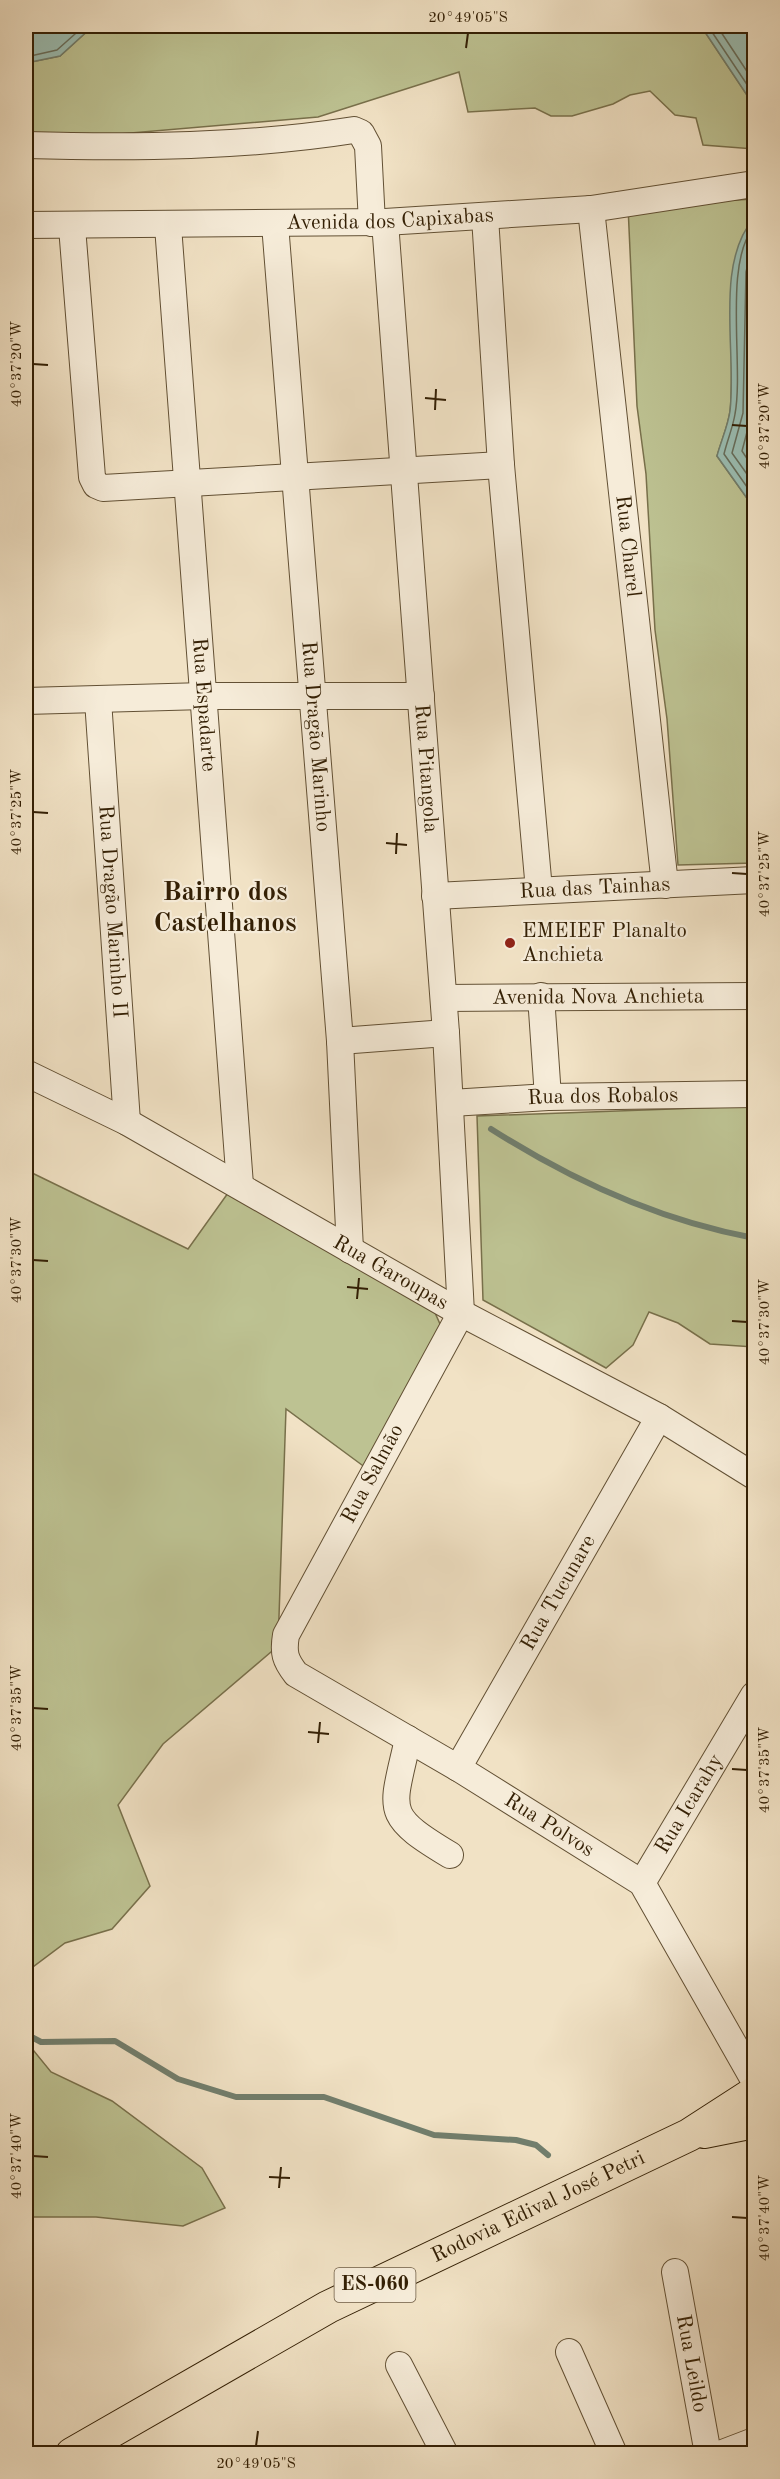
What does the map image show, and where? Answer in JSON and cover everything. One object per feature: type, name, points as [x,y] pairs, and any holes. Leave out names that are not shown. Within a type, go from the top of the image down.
[{"type":"main road","name":"ES-060","points":[[689,2135],[754,2093]]},
{"type":"main road","name":"ES-060","points":[[689,2135],[754,2122]]},
{"type":"main road","name":"Rodovia Edival José Petri","points":[[72,2454],[328,2307],[689,2135]]},
{"type":"street","name":"Rua Pitangola","points":[[26,145],[230,144],[297,139],[354,130],[361,133],[368,146],[379,223],[404,472],[444,998],[461,1312]]},
{"type":"street","name":"Avenida dos Capixabas","points":[[26,225],[72,227],[379,223],[591,209],[754,184]]},
{"type":"street","name":"Rua Charel","points":[[591,209],[664,885]]},
{"type":"street","points":[[485,217],[501,465],[539,890]]},
{"type":"street","name":"Rua Dragão Marinho","points":[[275,224],[340,1041],[350,1250]]},
{"type":"street","name":"Rua Espadarte","points":[[168,226],[240,1185]]},
{"type":"street","points":[[72,227],[92,477],[96,485],[103,488],[187,484],[501,465]]},
{"type":"street","points":[[26,701],[204,696],[421,696]]},
{"type":"street","name":"Rua Dragão Marinho II","points":[[98,700],[127,1122]]},
{"type":"street","name":"Rua das Tainhas","points":[[435,896],[754,880]]},
{"type":"street","points":[[541,996],[548,1097]]},
{"type":"street","name":"Avenida Nova Anchieta","points":[[444,998],[754,996]]},
{"type":"street","points":[[340,1041],[446,1033]]},
{"type":"street","name":"Rua Garoupas","points":[[26,1066],[461,1312],[659,1417],[754,1476]]},
{"type":"street","name":"Rua dos Robalos","points":[[451,1103],[548,1097],[754,1094]]},
{"type":"street","name":"Rua Salmão","points":[[286,1635],[461,1312]]},
{"type":"street","name":"Rua Tucunare","points":[[458,1768],[659,1417]]},
{"type":"street","name":"Rua Polvos","points":[[286,1635],[284,1652],[287,1662],[296,1674],[458,1768],[642,1883],[754,2080]]},
{"type":"street","name":"Rua Icarahy","points":[[642,1883],[745,1733],[754,1695]]},
{"type":"street","points":[[408,1739],[395,1800],[399,1817],[424,1839],[450,1855]]},
{"type":"street","name":"Rua Leildo","points":[[675,2272],[708,2454]]},
{"type":"street","points":[[569,2352],[614,2454]]},
{"type":"street","points":[[399,2365],[445,2454]]},
{"type":"street","points":[[720,2454],[754,2441]]},
{"type":"green space","points":[[93,26],[701,26],[749,98],[754,149],[703,145],[696,118],[675,115],[650,91],[630,95],[613,104],[572,116],[551,116],[535,108],[468,112],[459,72],[318,117],[26,142],[26,63],[60,56]]},
{"type":"green space","points":[[754,199],[754,218],[743,235],[733,283],[730,411],[717,456],[754,508],[754,863],[678,865],[667,719],[655,630],[646,474],[637,406],[628,206]]},
{"type":"green space","points":[[754,1106],[754,1347],[710,1344],[678,1323],[649,1312],[633,1345],[606,1368],[483,1300],[477,1116]]},
{"type":"green space","points":[[26,1170],[188,1249],[233,1186],[431,1304],[440,1324],[439,1342],[366,1468],[286,1409],[278,1646],[163,1744],[118,1805],[150,1886],[112,1929],[65,1943],[33,1967],[26,1995]]},
{"type":"green space","points":[[26,2036],[29,2045],[51,2072],[112,2101],[202,2168],[225,2208],[183,2226],[96,2217],[26,2217]]},
{"type":"water","points":[[26,26],[93,26],[60,56],[26,63]]},
{"type":"water","points":[[701,26],[754,26],[754,141],[749,98]]},
{"type":"water","points":[[754,218],[754,508],[717,456],[730,411],[730,310],[734,259],[742,237]]},
{"type":"waterway","points":[[491,1129],[553,1165],[618,1196],[685,1221],[754,1238]]},
{"type":"waterway","points":[[26,2034],[41,2042],[115,2041],[178,2079],[236,2097],[324,2097],[434,2135],[516,2140],[536,2145],[548,2155]]},
{"type":"place","name":"EMEIEF Planalto Anchieta","points":[[510,943]]},
{"type":"district","name":"Bairro dos Castelhanos","points":[[225,908]]}]
